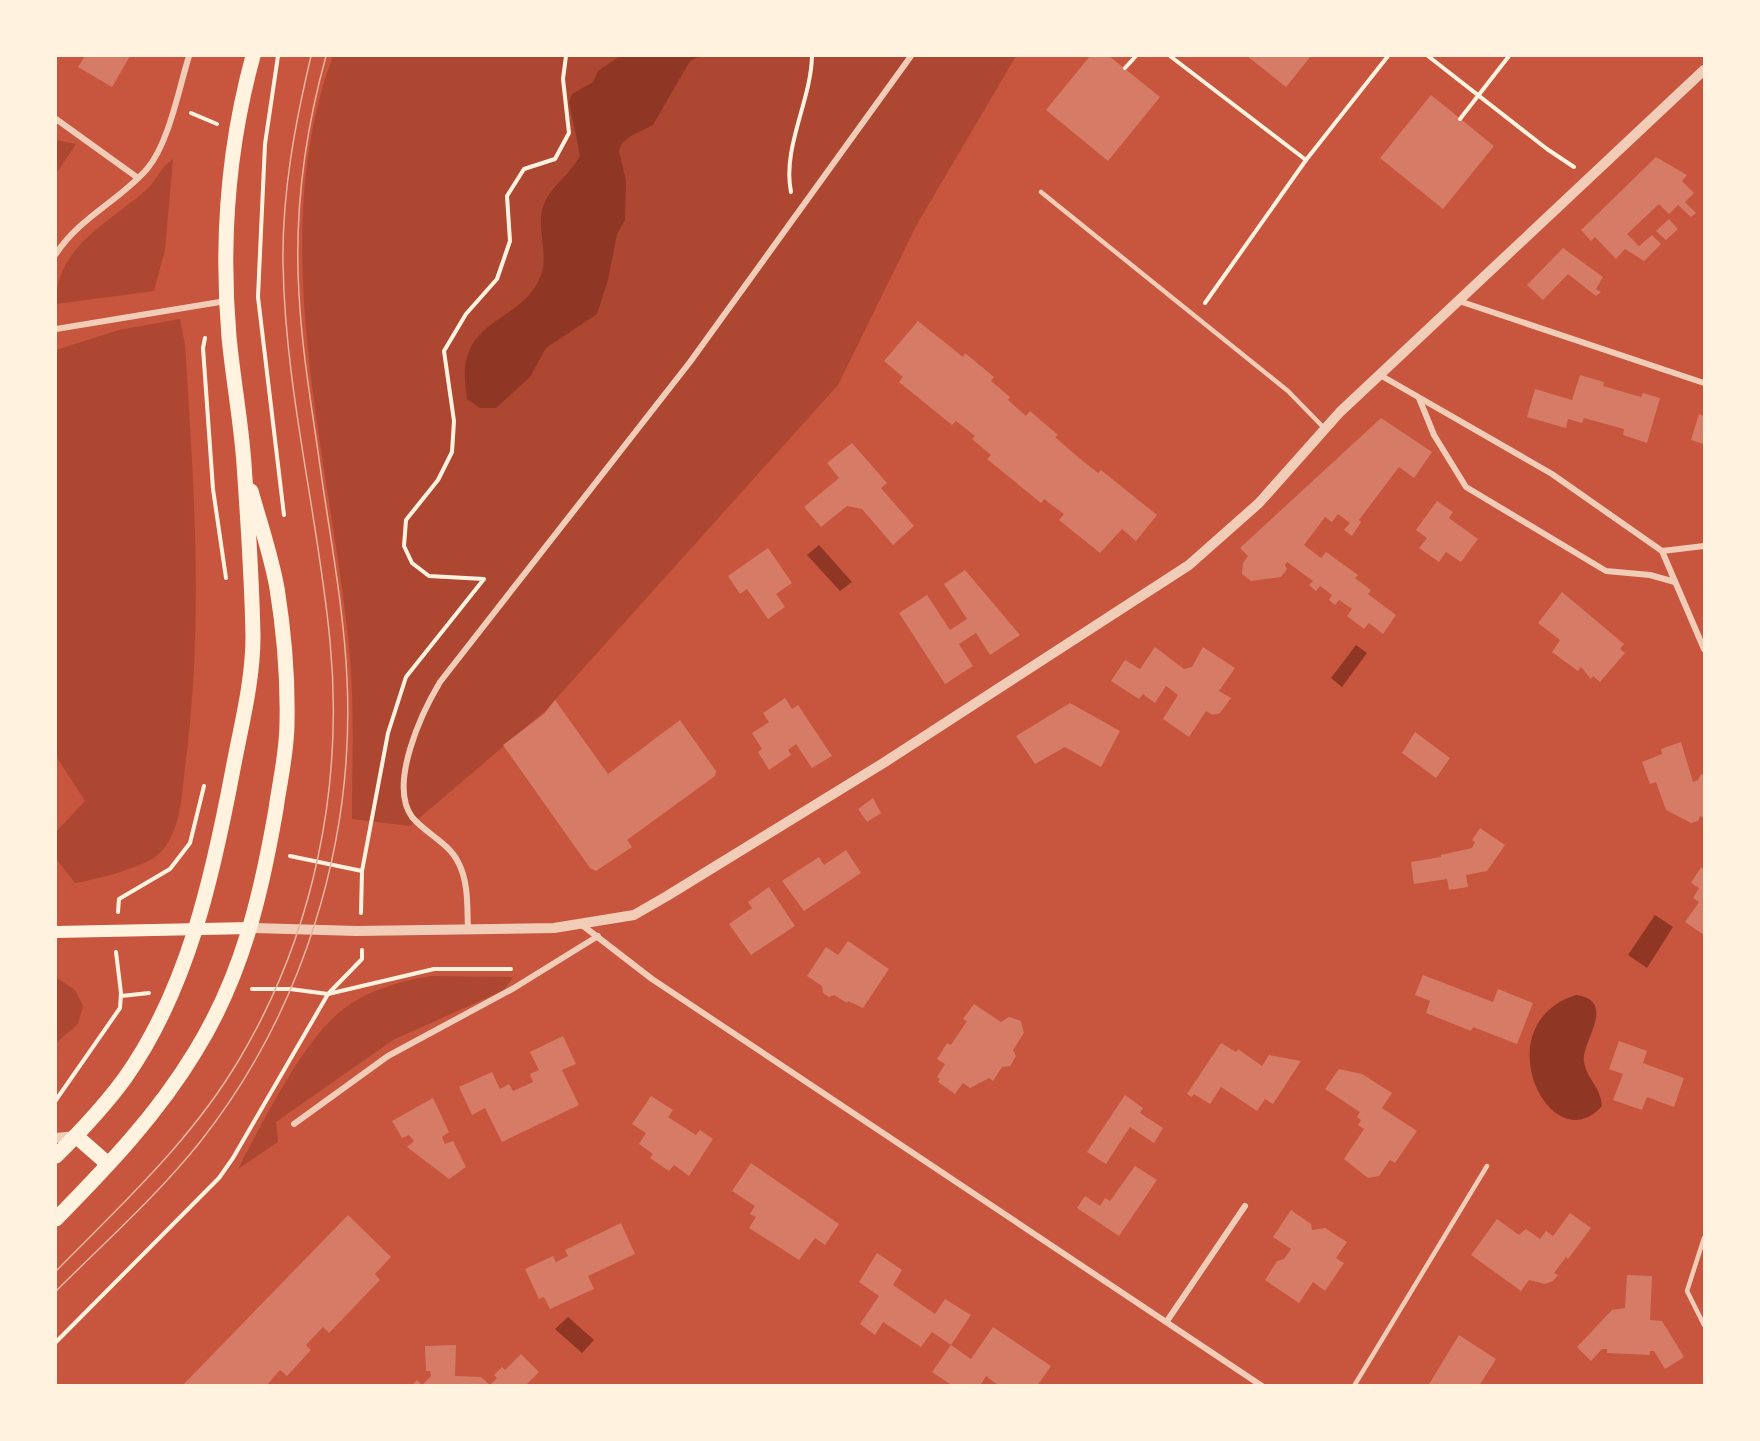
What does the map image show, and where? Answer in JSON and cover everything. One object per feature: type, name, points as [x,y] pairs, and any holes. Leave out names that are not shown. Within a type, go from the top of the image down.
[{"type":"main road","points":[[56,1156],[126,1077],[153,1033],[173,990],[194,928],[223,824],[250,681],[252,619],[244,462],[227,301],[228,216],[236,132],[253,56]]},
{"type":"main road","points":[[56,1219],[160,1104],[196,1051],[240,963],[251,928],[269,852],[286,744],[287,698],[276,585],[244,462]]},
{"type":"main road","points":[[56,932],[251,928]]},
{"type":"main road","points":[[76,1136],[108,1164]]},
{"type":"street","points":[[56,254],[80,225],[138,178],[160,149],[189,56]]},
{"type":"street","points":[[468,930],[465,884],[459,862],[412,817],[405,796],[405,771],[420,719],[440,682],[690,362],[911,56]]},
{"type":"street","points":[[251,928],[468,930],[582,925],[634,915],[668,896],[885,762],[1189,565],[1246,516],[1324,429],[1380,375],[1704,70]]},
{"type":"street","points":[[56,119],[138,178]]},
{"type":"street","points":[[56,329],[227,301]]},
{"type":"street","points":[[1459,301],[1704,383]]},
{"type":"street","points":[[1380,375],[1552,474],[1662,551],[1704,650]]},
{"type":"street","points":[[1419,398],[1434,435],[1466,487],[1606,571],[1650,575],[1675,582]]},
{"type":"street","points":[[1662,551],[1704,546]]},
{"type":"street","points":[[582,925],[652,979],[1263,1386]]},
{"type":"street","points":[[294,1124],[388,1056],[514,988],[598,936]]},
{"type":"street","points":[[56,1138],[76,1136]]},
{"type":"street","points":[[1167,1321],[1245,1206]]},
{"type":"lane","points":[[1041,192],[1288,391],[1324,429]]},
{"type":"lane","points":[[1354,1386],[1486,1166]]},
{"type":"lane","points":[[1704,1238],[1687,1291],[1704,1324]]},
{"type":"path","points":[[278,56],[265,144],[258,297],[284,518]]},
{"type":"path","points":[[56,1342],[219,1178],[233,1158],[328,994],[362,959],[362,871],[388,733],[406,677],[484,579],[429,576],[412,564],[404,546],[406,520],[438,480],[452,452],[454,420],[444,351],[466,314],[497,279],[510,242],[507,196],[524,169],[555,159],[569,133],[563,79],[566,56]]},
{"type":"path","points":[[796,214],[787,173],[811,76],[812,56]]},
{"type":"path","points":[[1125,68],[1136,56]]},
{"type":"path","points":[[1170,56],[1306,160]]},
{"type":"path","points":[[1195,317],[1306,160],[1389,56]]},
{"type":"path","points":[[1428,56],[1546,149],[1590,177]]},
{"type":"path","points":[[1460,119],[1477,94],[1509,56]]},
{"type":"path","points":[[174,106],[236,132]]},
{"type":"path","points":[[206,334],[203,348],[213,489],[227,584]]},
{"type":"path","points":[[56,1100],[120,1008],[121,993],[116,957],[119,899],[170,869],[190,843],[205,780]]},
{"type":"path","points":[[285,855],[362,871]]},
{"type":"path","points":[[328,994],[435,969],[545,969]]},
{"type":"shaded area","points":[[333,56],[1016,56],[916,226],[838,385],[545,711],[410,826],[352,819],[352,682],[348,637],[317,419],[308,345],[303,271],[304,197],[313,126]]},
{"type":"shaded area","points":[[620,56],[701,56],[690,61],[653,125],[622,143],[619,151],[626,180],[625,220],[617,234],[608,280],[597,314],[546,348],[530,377],[496,408],[480,408],[467,399],[465,367],[469,350],[488,327],[512,310],[534,289],[541,275],[544,258],[541,223],[543,207],[546,199],[580,155],[569,102],[572,94],[593,82],[598,71]]},
{"type":"shaded area","points":[[56,140],[76,144],[56,174]]},
{"type":"shaded area","points":[[173,159],[165,250],[154,291],[56,304],[58,284],[64,267],[74,252],[101,226],[150,187],[164,167]]},
{"type":"shaded area","points":[[180,319],[185,344],[194,503],[196,608],[191,713],[179,812],[167,844],[153,858],[120,872],[75,883],[56,859],[56,832],[85,801],[56,756],[56,350],[119,330]]},
{"type":"shaded area","points":[[819,545],[852,582],[840,591],[807,555]]},
{"type":"shaded area","points":[[1356,645],[1367,653],[1342,687],[1331,678]]},
{"type":"shaded area","points":[[1655,915],[1673,927],[1647,968],[1628,955]]},
{"type":"shaded area","points":[[430,976],[513,977],[504,990],[393,1040],[276,1122],[278,1142],[238,1169],[284,1085],[312,1042],[327,1025],[341,1011],[372,992]]},
{"type":"shaded area","points":[[57,978],[75,990],[83,1006],[78,1024],[56,1043]]},
{"type":"shaded area","points":[[1576,995],[1589,999],[1595,1005],[1595,1024],[1584,1054],[1584,1062],[1599,1093],[1602,1106],[1582,1119],[1563,1117],[1546,1104],[1535,1083],[1530,1058],[1534,1033],[1548,1010]]},
{"type":"shaded area","points":[[568,1317],[594,1340],[582,1353],[555,1329]]},
{"type":"building","points":[[85,56],[130,56],[112,87],[78,67]]},
{"type":"building","points":[[1090,56],[1109,56],[1160,97],[1108,161],[1046,110]]},
{"type":"building","points":[[1247,56],[1311,56],[1286,87]]},
{"type":"building","points":[[1431,95],[1494,146],[1443,209],[1380,158]]},
{"type":"building","points":[[1656,157],[1687,175],[1682,181],[1694,193],[1685,202],[1696,213],[1691,217],[1678,205],[1669,214],[1659,204],[1627,234],[1639,246],[1652,235],[1661,244],[1644,261],[1625,249],[1616,259],[1595,237],[1591,241],[1581,230]]},
{"type":"building","points":[[1669,219],[1678,229],[1666,240],[1656,231]]},
{"type":"building","points":[[1563,248],[1603,277],[1596,289],[1601,292],[1596,296],[1568,274],[1543,300],[1527,285]]},
{"type":"building","points":[[918,321],[963,357],[965,353],[994,377],[991,381],[1010,397],[1008,400],[1026,416],[1030,411],[1058,435],[1055,437],[1079,458],[1098,473],[1101,470],[1157,515],[1136,541],[1122,529],[1100,553],[1059,520],[1064,514],[1044,499],[1041,503],[987,459],[991,455],[972,439],[975,436],[956,421],[952,425],[899,382],[903,377],[884,361]]},
{"type":"building","points":[[1580,375],[1604,382],[1603,386],[1641,397],[1643,393],[1660,398],[1647,443],[1623,435],[1624,429],[1584,418],[1582,423],[1568,419],[1566,428],[1527,417],[1535,389],[1572,400]]},
{"type":"building","points":[[1699,414],[1704,416],[1704,444],[1691,440]]},
{"type":"building","points":[[1381,418],[1432,452],[1414,478],[1399,467],[1359,520],[1361,522],[1352,536],[1344,530],[1350,523],[1338,514],[1332,522],[1325,517],[1304,545],[1321,558],[1326,552],[1358,575],[1355,578],[1371,590],[1368,594],[1396,615],[1383,634],[1369,623],[1364,629],[1347,616],[1352,609],[1339,600],[1335,605],[1329,600],[1332,595],[1320,586],[1316,591],[1309,585],[1313,581],[1287,562],[1285,565],[1287,569],[1281,577],[1251,581],[1242,574],[1243,563],[1248,556],[1240,548]]},
{"type":"building","points":[[852,443],[887,483],[881,488],[914,526],[893,545],[862,509],[847,506],[821,527],[804,507],[839,478],[827,463]]},
{"type":"building","points":[[1437,501],[1453,512],[1449,518],[1478,539],[1461,562],[1446,552],[1439,562],[1419,548],[1427,538],[1416,530]]},
{"type":"building","points":[[768,548],[792,583],[776,594],[785,607],[768,619],[747,589],[740,594],[728,576]]},
{"type":"building","points":[[965,570],[1020,635],[990,655],[976,633],[959,644],[973,666],[945,684],[899,613],[927,595],[950,630],[967,619],[944,584]]},
{"type":"building","points":[[1562,592],[1624,644],[1620,649],[1625,653],[1600,682],[1593,676],[1591,679],[1581,667],[1578,671],[1552,652],[1560,640],[1538,623]]},
{"type":"building","points":[[1155,647],[1184,669],[1192,667],[1203,647],[1235,668],[1219,691],[1231,698],[1220,713],[1213,715],[1206,711],[1189,737],[1163,719],[1178,695],[1166,686],[1155,703],[1143,694],[1139,699],[1111,681],[1125,660],[1140,669]]},
{"type":"building","points":[[785,698],[792,709],[798,705],[832,756],[812,768],[796,744],[788,750],[791,755],[769,770],[758,752],[762,749],[752,733],[769,722],[763,713]]},
{"type":"building","points":[[555,700],[608,774],[680,720],[716,771],[715,776],[627,840],[632,847],[596,871],[590,868],[503,745],[545,713]]},
{"type":"building","points":[[1070,703],[1120,731],[1101,767],[1065,747],[1035,764],[1016,736]]},
{"type":"building","points":[[1415,732],[1450,758],[1436,778],[1402,753]]},
{"type":"building","points":[[1681,742],[1693,782],[1698,780],[1701,774],[1704,775],[1704,818],[1700,816],[1698,821],[1691,823],[1666,810],[1656,782],[1650,784],[1642,762],[1662,754],[1661,749]]},
{"type":"building","points":[[873,798],[881,813],[867,822],[858,809]]},
{"type":"building","points":[[1480,828],[1505,845],[1487,871],[1466,875],[1468,887],[1449,890],[1447,879],[1414,884],[1411,862],[1441,857],[1441,855],[1472,848],[1475,842],[1472,840]]},
{"type":"building","points":[[846,850],[861,873],[804,911],[782,881],[819,857],[824,865]]},
{"type":"building","points":[[1701,867],[1704,870],[1704,935],[1685,922],[1699,902],[1693,898],[1699,888],[1691,883]]},
{"type":"building","points":[[769,887],[795,926],[751,955],[729,924],[752,908],[748,902]]},
{"type":"building","points":[[848,941],[889,969],[863,1008],[848,1001],[847,1003],[834,995],[829,997],[823,993],[822,986],[807,976],[826,947],[838,955]]},
{"type":"building","points":[[1423,975],[1493,1002],[1498,989],[1533,1003],[1517,1044],[1473,1027],[1471,1031],[1426,1013],[1430,1001],[1415,995]]},
{"type":"building","points":[[974,1004],[1001,1022],[1009,1017],[1021,1021],[1024,1033],[1013,1050],[1016,1056],[1010,1066],[1002,1067],[993,1081],[989,1078],[970,1088],[963,1083],[955,1094],[938,1082],[940,1079],[937,1077],[945,1064],[937,1059],[947,1043],[951,1045],[967,1021],[963,1019]]},
{"type":"building","points":[[563,1036],[576,1064],[562,1070],[579,1105],[502,1142],[485,1108],[472,1115],[459,1087],[492,1072],[500,1089],[509,1084],[513,1091],[533,1082],[530,1074],[539,1070],[530,1052]]},
{"type":"building","points":[[1619,1041],[1647,1051],[1643,1063],[1684,1078],[1674,1107],[1647,1097],[1642,1110],[1613,1100],[1623,1074],[1609,1069]]},
{"type":"building","points":[[1221,1043],[1236,1052],[1238,1049],[1262,1066],[1269,1055],[1301,1061],[1273,1104],[1265,1099],[1257,1111],[1221,1087],[1210,1104],[1194,1094],[1192,1097],[1187,1094]]},
{"type":"building","points":[[1339,1069],[1362,1074],[1392,1093],[1382,1108],[1417,1131],[1395,1163],[1390,1160],[1379,1176],[1368,1178],[1344,1159],[1364,1129],[1358,1125],[1361,1120],[1357,1117],[1360,1112],[1325,1089]]},
{"type":"building","points":[[1125,1095],[1143,1108],[1140,1113],[1163,1128],[1154,1143],[1130,1127],[1106,1164],[1087,1152]]},
{"type":"building","points":[[651,1096],[673,1110],[668,1117],[696,1135],[700,1130],[713,1139],[689,1176],[674,1165],[669,1171],[650,1158],[653,1154],[639,1144],[646,1133],[632,1124]]},
{"type":"building","points":[[433,1098],[449,1132],[442,1137],[445,1144],[453,1141],[466,1167],[449,1179],[407,1147],[414,1141],[409,1135],[402,1138],[392,1121]]},
{"type":"building","points":[[751,1163],[839,1224],[825,1245],[815,1238],[799,1260],[749,1228],[756,1217],[750,1214],[755,1206],[732,1191]]},
{"type":"building","points":[[1135,1166],[1157,1180],[1119,1236],[1077,1208],[1085,1196],[1100,1206],[1105,1198],[1110,1201]]},
{"type":"building","points":[[1291,1210],[1311,1224],[1312,1230],[1325,1228],[1347,1242],[1336,1258],[1344,1263],[1325,1291],[1313,1282],[1299,1303],[1265,1280],[1277,1261],[1284,1259],[1291,1249],[1273,1237]]},
{"type":"building","points":[[1570,1213],[1591,1228],[1568,1259],[1566,1257],[1554,1273],[1558,1275],[1553,1281],[1545,1284],[1529,1280],[1521,1291],[1471,1255],[1497,1219],[1519,1235],[1526,1229],[1540,1239],[1546,1231],[1553,1236]]},
{"type":"building","points":[[348,1215],[391,1257],[375,1274],[380,1280],[329,1333],[323,1327],[306,1345],[311,1350],[287,1376],[280,1370],[266,1386],[182,1386]]},
{"type":"building","points":[[621,1223],[635,1254],[588,1276],[594,1289],[550,1309],[544,1297],[539,1299],[525,1269],[553,1256],[556,1262],[568,1256],[565,1250]]},
{"type":"building","points":[[877,1253],[902,1270],[893,1285],[935,1314],[945,1299],[971,1315],[951,1345],[932,1332],[921,1347],[883,1322],[875,1335],[860,1324],[879,1296],[859,1282]]},
{"type":"building","points":[[1627,1275],[1652,1276],[1650,1320],[1662,1321],[1684,1357],[1665,1369],[1654,1351],[1650,1351],[1650,1355],[1607,1353],[1607,1349],[1602,1349],[1591,1361],[1577,1347],[1612,1310],[1625,1308]]},
{"type":"building","points":[[993,1327],[1051,1366],[1037,1386],[999,1386],[986,1376],[980,1386],[953,1386],[932,1372],[951,1345],[971,1359]]},
{"type":"building","points":[[1459,1335],[1496,1359],[1479,1386],[1428,1386]]},
{"type":"building","points":[[456,1345],[455,1376],[481,1377],[490,1385],[497,1378],[494,1375],[502,1367],[505,1370],[521,1354],[539,1372],[525,1386],[411,1386],[417,1380],[422,1385],[431,1376],[430,1371],[426,1371],[425,1346]]},
{"type":"tram line","points":[[56,1271],[131,1196],[178,1144],[221,1088],[240,1058],[266,1010],[287,960],[305,909],[318,857],[327,804],[332,750],[333,695],[330,641],[290,358],[283,263],[287,185],[311,56]]},
{"type":"tram line","points":[[56,1291],[166,1181],[200,1142],[236,1092],[267,1038],[293,982],[315,924],[331,864],[342,803],[347,741],[347,679],[340,602],[305,361],[298,264],[300,204],[307,144],[326,56]]}]
